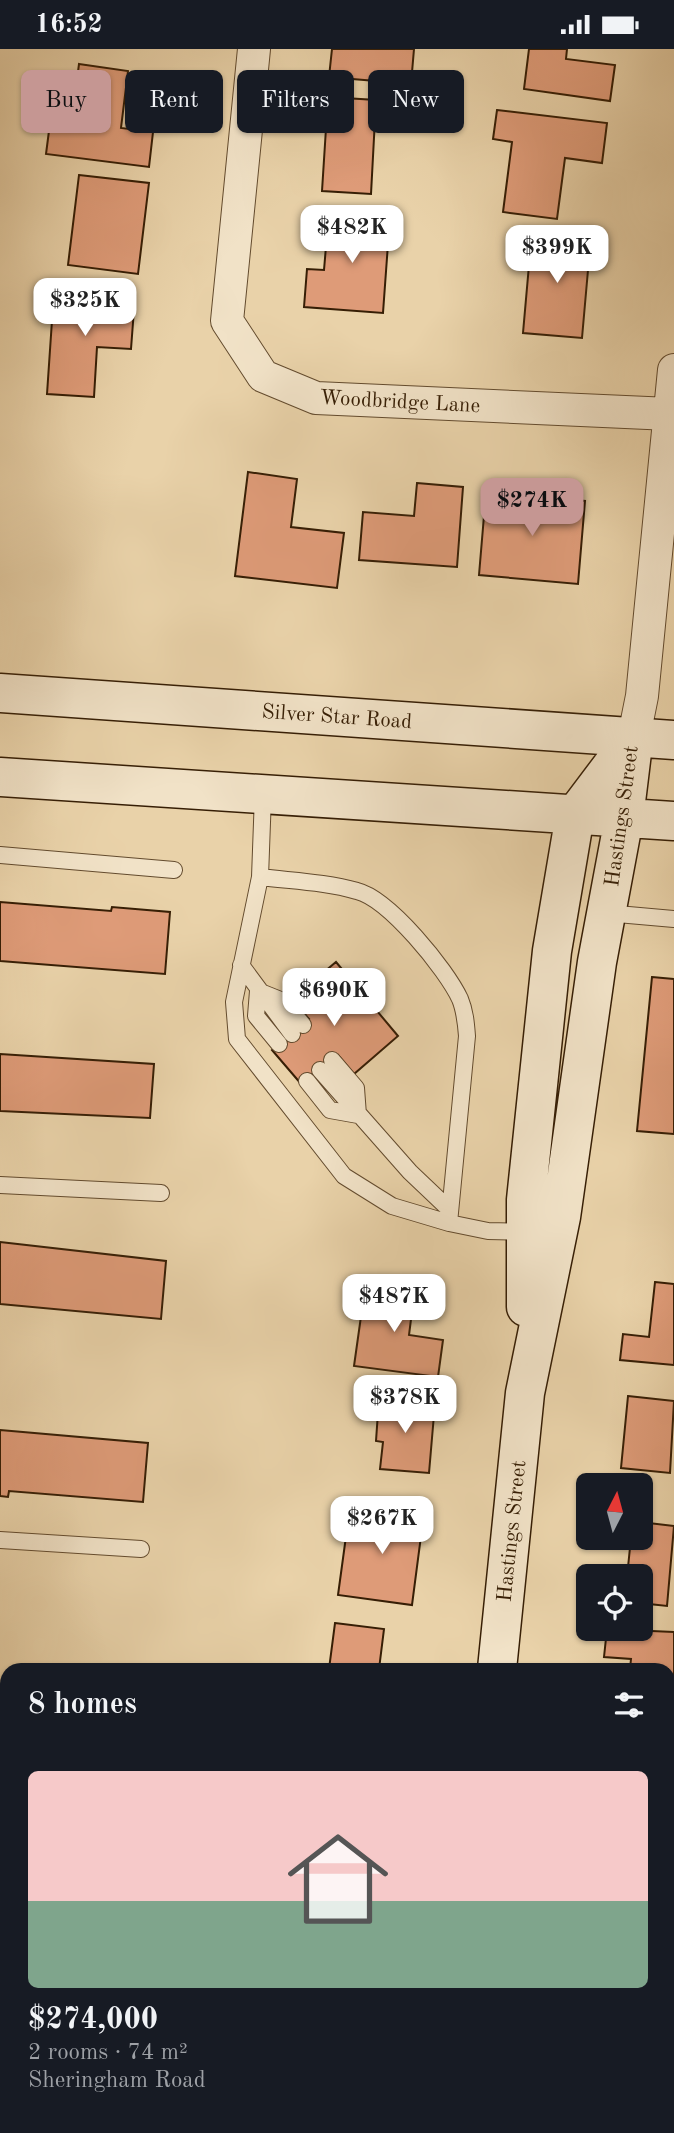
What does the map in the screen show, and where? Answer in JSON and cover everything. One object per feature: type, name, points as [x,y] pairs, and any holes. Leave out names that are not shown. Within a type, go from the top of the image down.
[{"type":"street","name":"Woodbridge Lane","points":[[254,49],[227,321],[263,376],[316,398],[670,414]]},
{"type":"street","points":[[635,736],[642,697],[674,370]]},
{"type":"street","name":"Silver Star Road","points":[[0,694],[674,740]]},
{"type":"street","name":"Hastings Street","points":[[526,1393],[526,1200],[552,951],[575,815],[635,736]]},
{"type":"street","name":"Hastings Street","points":[[498,1663],[526,1393],[561,1217],[635,736]]},
{"type":"street","points":[[0,777],[674,821]]},
{"type":"lane","points":[[263,795],[260,877],[234,1002],[237,1039],[344,1176],[392,1206],[449,1217],[488,1231],[526,1233]]},
{"type":"lane","points":[[0,855],[174,870]]},
{"type":"lane","points":[[260,877],[358,891],[380,901],[405,925],[459,997],[465,1014],[467,1036],[449,1217]]},
{"type":"lane","points":[[606,913],[674,919]]},
{"type":"lane","points":[[242,965],[258,991],[297,1029]]},
{"type":"lane","points":[[258,991],[256,1016],[279,1045]]},
{"type":"lane","points":[[326,1065],[358,1115],[449,1217]]},
{"type":"lane","points":[[307,1081],[330,1110],[358,1115]]},
{"type":"lane","points":[[0,1185],[161,1193]]},
{"type":"lane","points":[[0,1540],[141,1549]]},
{"type":"building","points":[[332,49],[414,49],[412,70],[368,70],[368,80],[354,79],[354,70],[330,70]]},
{"type":"building","points":[[529,49],[567,49],[566,59],[615,65],[610,101],[524,89]]},
{"type":"building","points":[[79,64],[125,71],[121,128],[125,128],[125,133],[153,133],[149,167],[46,154],[49,133],[111,133],[111,70],[78,70]]},
{"type":"building","points":[[354,99],[368,100],[368,133],[374,133],[371,194],[322,191],[326,133],[354,133]]},
{"type":"building","points":[[497,110],[607,123],[602,163],[565,158],[557,219],[503,212],[512,142],[493,139]]},
{"type":"building","points":[[79,175],[149,183],[138,274],[68,265]]},
{"type":"building","points":[[329,211],[390,216],[383,313],[304,307],[307,269],[324,270]]},
{"type":"building","points":[[532,231],[591,236],[582,338],[523,333]]},
{"type":"building","points":[[54,291],[135,296],[131,349],[97,347],[94,397],[47,394]]},
{"type":"building","points":[[248,472],[297,479],[291,527],[344,533],[337,588],[235,576]]},
{"type":"building","points":[[417,483],[463,487],[457,567],[359,560],[363,512],[414,516]]},
{"type":"building","points":[[486,492],[585,501],[578,584],[479,575]]},
{"type":"building","points":[[0,902],[111,911],[112,907],[170,912],[165,974],[0,961]]},
{"type":"building","points":[[336,962],[398,1036],[354,1074],[338,1055],[302,1085],[272,1050],[309,1019],[292,999]]},
{"type":"building","points":[[652,977],[674,979],[674,1134],[637,1131]]},
{"type":"building","points":[[0,1054],[154,1064],[150,1118],[0,1111]]},
{"type":"building","points":[[0,1242],[166,1261],[161,1319],[0,1304]]},
{"type":"building","points":[[366,1281],[415,1288],[409,1335],[443,1340],[438,1377],[354,1366]]},
{"type":"building","points":[[655,1282],[674,1284],[674,1365],[620,1360],[623,1334],[649,1337]]},
{"type":"building","points":[[628,1396],[674,1401],[670,1473],[621,1468]]},
{"type":"building","points":[[379,1398],[435,1403],[429,1473],[380,1469],[383,1442],[376,1441]]},
{"type":"building","points":[[0,1430],[148,1443],[143,1502],[9,1491],[8,1497],[0,1496]]},
{"type":"building","points":[[361,1505],[424,1513],[412,1605],[338,1595],[347,1529],[358,1531]]},
{"type":"building","points":[[653,1524],[674,1526],[667,1606],[653,1604],[653,1564],[628,1564],[630,1551],[653,1551]]},
{"type":"building","points":[[335,1623],[384,1629],[380,1663],[330,1663]]},
{"type":"building","points":[[653,1631],[674,1632],[674,1663],[631,1663],[631,1659],[604,1657],[606,1641],[653,1641]]}]
